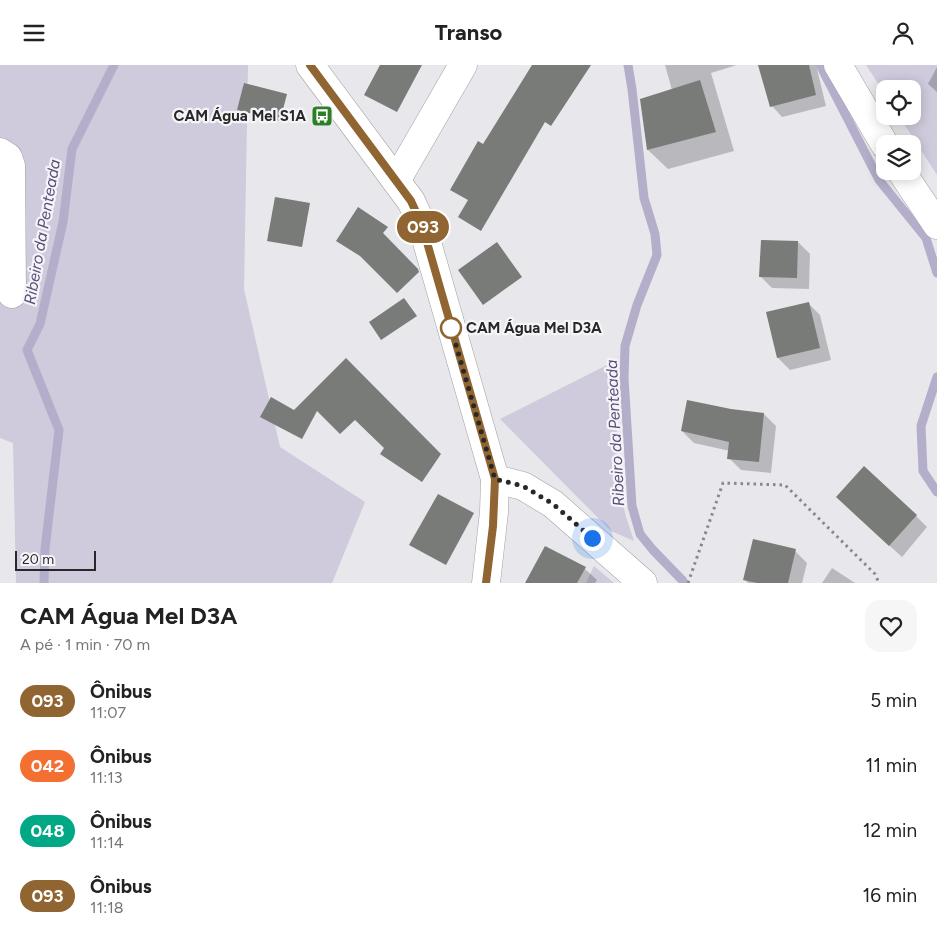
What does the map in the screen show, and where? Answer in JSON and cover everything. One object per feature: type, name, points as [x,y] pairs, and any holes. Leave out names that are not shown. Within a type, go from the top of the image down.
[{"type":"street","points":[[310,65],[411,201],[422,225],[495,479],[493,528],[486,583]]},
{"type":"street","points":[[396,181],[463,65]]},
{"type":"street","points":[[838,65],[879,135]]},
{"type":"street","points":[[0,152],[8,157],[11,166],[12,294]]},
{"type":"street","points":[[907,180],[937,225]]},
{"type":"street","points":[[495,479],[523,486],[553,504],[643,583]]},
{"type":"path","points":[[688,583],[723,483],[785,485],[875,574],[879,583]]},
{"type":"shaded area","points":[[0,65],[248,65],[244,289],[280,447],[365,502],[332,583],[16,583],[13,443],[0,438]]},
{"type":"shaded area","points":[[866,65],[937,65],[937,175],[921,150],[921,135],[911,135],[905,125],[921,125],[921,80],[876,80]]},
{"type":"shaded area","points":[[615,361],[618,484],[634,541],[611,531],[500,419]]},
{"type":"shaded area","points":[[594,566],[614,583],[586,583]]},
{"type":"building","points":[[380,65],[422,65],[397,112],[364,95]]},
{"type":"building","points":[[532,65],[591,65],[551,126],[545,122],[481,231],[458,217],[468,200],[450,190],[478,141],[483,144]]},
{"type":"building","points":[[758,65],[809,65],[816,95],[770,107]]},
{"type":"building","points":[[700,80],[716,132],[647,150],[640,99]]},
{"type":"building","points":[[244,83],[287,94],[280,121],[237,110]]},
{"type":"building","points":[[275,197],[310,203],[302,247],[267,241]]},
{"type":"building","points":[[358,207],[388,227],[383,233],[418,269],[419,272],[397,293],[360,256],[336,241]]},
{"type":"building","points":[[761,240],[798,241],[797,278],[759,277]]},
{"type":"building","points":[[497,242],[522,277],[483,305],[458,270]]},
{"type":"building","points":[[404,298],[417,316],[381,340],[369,322]]},
{"type":"building","points":[[809,302],[820,348],[777,358],[766,312]]},
{"type":"building","points":[[346,358],[441,454],[422,482],[380,454],[384,448],[355,420],[340,434],[317,411],[302,439],[260,417],[271,397],[294,410]]},
{"type":"building","points":[[687,400],[731,409],[764,413],[759,462],[727,459],[729,442],[681,431]]},
{"type":"building","points":[[864,466],[917,515],[889,546],[836,497]]},
{"type":"building","points":[[438,494],[474,513],[446,565],[409,545]]},
{"type":"building","points":[[753,539],[796,549],[788,583],[757,583],[743,580]]},
{"type":"building","points":[[545,546],[586,567],[577,583],[525,583]]},
{"type":"waterway","name":"Ribeiro da Penteada","points":[[44,583],[45,549],[59,430],[27,350],[40,324],[63,222],[72,149],[114,65]]},
{"type":"waterway","name":"Ribeiro da Penteada","points":[[628,65],[644,198],[655,234],[657,255],[637,305],[625,346],[624,378],[632,506],[640,534],[683,581]]},
{"type":"waterway","points":[[820,65],[879,180],[926,238],[937,273]]},
{"type":"waterway","points":[[937,377],[921,426],[923,471],[937,492]]},
{"type":"bus line","name":"093","points":[[310,65],[411,201],[422,225],[495,479],[491,553],[486,583]]},
{"type":"place","name":"CAM Água Mel S1A","points":[[322,116]]},
{"type":"place","name":"CAM Água Mel D3A","points":[[451,328]]},
{"type":"route","points":[[451,328],[495,479],[523,486],[553,504],[592,538]]}]
